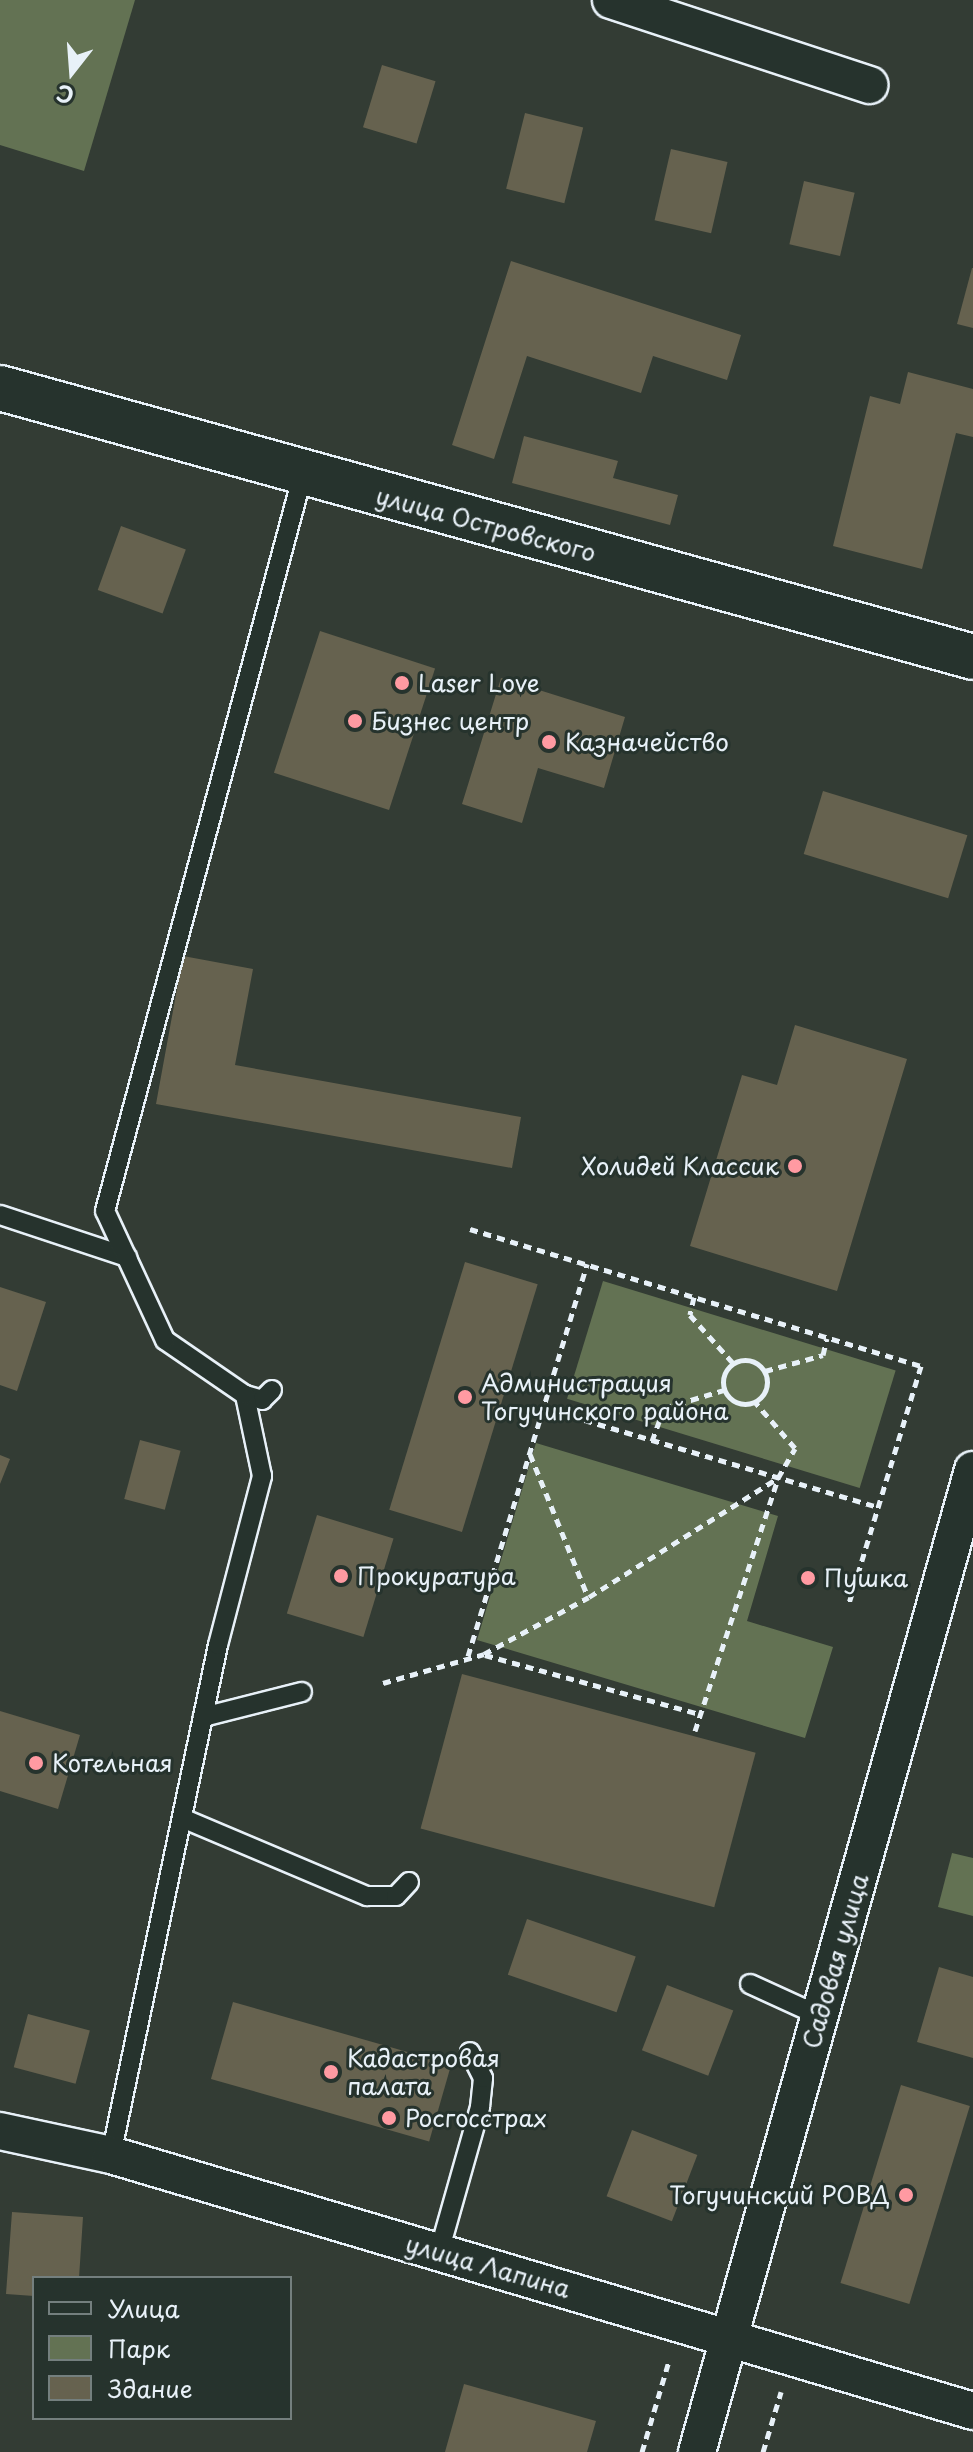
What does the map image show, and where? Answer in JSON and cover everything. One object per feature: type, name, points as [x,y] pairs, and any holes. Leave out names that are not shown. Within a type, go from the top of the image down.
[{"type":"street","points":[[611,0],[869,85]]},
{"type":"street","name":"улица Островского","points":[[0,388],[973,657]]},
{"type":"street","name":"Садовая улица","points":[[697,2452],[973,1470]]},
{"type":"street","name":"улица Лапина","points":[[0,2131],[111,2155],[973,2411]]},
{"type":"lane","points":[[272,1390],[262,1400],[245,1395],[165,1340],[105,1211],[303,474]]},
{"type":"lane","points":[[0,1215],[127,1257]]},
{"type":"lane","points":[[111,2155],[203,1717],[262,1476],[245,1395]]},
{"type":"lane","points":[[203,1717],[302,1692]]},
{"type":"lane","points":[[182,1818],[367,1896],[396,1896],[409,1882]]},
{"type":"lane","points":[[750,1984],[820,2016]]},
{"type":"lane","points":[[439,2252],[480,2107],[483,2078],[470,2052]]},
{"type":"path","points":[[470,1229],[921,1366],[848,1606]]},
{"type":"path","points":[[468,1656],[587,1264]]},
{"type":"path","points":[[694,1297],[690,1315],[733,1363]]},
{"type":"path","points":[[695,1731],[778,1478],[795,1448],[755,1402],[733,1401],[724,1390],[724,1375],[733,1363],[747,1359],[765,1371],[823,1355],[827,1338]]},
{"type":"path","points":[[755,1402],[765,1392],[765,1371]]},
{"type":"path","points":[[652,1441],[664,1408],[724,1390]]},
{"type":"path","points":[[544,1408],[878,1507]]},
{"type":"path","points":[[530,1453],[589,1597]]},
{"type":"path","points":[[383,1683],[468,1656],[484,1654],[589,1597],[778,1478]]},
{"type":"path","points":[[484,1654],[699,1715]]},
{"type":"path","points":[[642,2452],[680,2323]]},
{"type":"path","points":[[763,2452],[791,2356]]},
{"type":"green space","points":[[0,0],[135,0],[84,171],[0,145]]},
{"type":"green space","points":[[603,1281],[896,1370],[860,1488],[567,1399]]},
{"type":"green space","points":[[536,1443],[778,1516],[747,1621],[833,1647],[805,1738],[477,1640]]},
{"type":"green space","points":[[952,1853],[973,1858],[973,1916],[938,1907]]},
{"type":"building","points":[[382,65],[436,81],[417,144],[363,127]]},
{"type":"building","points":[[525,113],[583,128],[564,203],[506,189]]},
{"type":"building","points":[[671,149],[728,162],[711,233],[655,220]]},
{"type":"building","points":[[804,181],[855,193],[840,256],[789,244]]},
{"type":"building","points":[[511,261],[741,335],[727,380],[653,356],[641,393],[527,356],[494,459],[452,445]]},
{"type":"building","points":[[973,268],[973,328],[957,324]]},
{"type":"building","points":[[908,372],[973,389],[973,437],[956,433],[922,569],[833,546],[870,396],[900,404]]},
{"type":"building","points":[[524,436],[618,461],[613,478],[678,495],[670,525],[512,483]]},
{"type":"building","points":[[121,526],[186,550],[163,613],[98,590]]},
{"type":"building","name":"Бизнес центр","points":[[320,631],[435,668],[389,810],[274,773]]},
{"type":"building","name":"Казначейство","points":[[501,678],[625,717],[604,788],[538,768],[522,823],[462,804]]},
{"type":"building","points":[[823,791],[967,835],[948,898],[804,854]]},
{"type":"building","points":[[183,956],[253,969],[235,1065],[521,1117],[512,1168],[156,1104]]},
{"type":"building","name":"Холидей Классик","points":[[795,1025],[907,1059],[837,1291],[690,1246],[742,1075],[777,1085]]},
{"type":"building","name":"Администрация Тогучинского района","points":[[465,1262],[538,1284],[462,1532],[389,1510]]},
{"type":"building","points":[[0,1287],[46,1302],[17,1391],[0,1385]]},
{"type":"building","points":[[140,1440],[181,1451],[165,1510],[124,1499]]},
{"type":"building","points":[[0,1455],[10,1459],[0,1484]]},
{"type":"building","name":"Прокуратура","points":[[317,1515],[394,1538],[363,1637],[287,1613]]},
{"type":"building","points":[[462,1674],[756,1753],[714,1907],[421,1829]]},
{"type":"building","name":"Котельная","points":[[0,1711],[80,1735],[58,1809],[0,1791]]},
{"type":"building","points":[[527,1919],[636,1956],[617,2012],[508,1975]]},
{"type":"building","points":[[939,1967],[973,1977],[973,2058],[917,2042]]},
{"type":"building","points":[[667,1985],[733,2010],[708,2076],[642,2050]]},
{"type":"building","name":"Кадастровая палата","points":[[233,2002],[451,2065],[429,2141],[211,2079]]},
{"type":"building","points":[[28,2014],[90,2031],[76,2084],[14,2067]]},
{"type":"building","name":"Тогучинский РОВД","points":[[901,2085],[970,2106],[909,2304],[840,2283]]},
{"type":"building","points":[[632,2130],[697,2155],[672,2221],[607,2196]]},
{"type":"building","points":[[12,2212],[83,2217],[79,2276],[32,2276],[32,2296],[6,2294]]},
{"type":"building","points":[[464,2384],[596,2421],[587,2452],[445,2452]]},
{"type":"place","name":"Laser Love","points":[[402,683]]},
{"type":"place","name":"Бизнес центр","points":[[355,721]]},
{"type":"place","name":"Казначейство","points":[[549,742]]},
{"type":"place","name":"Холидей Классик","points":[[795,1166]]},
{"type":"place","name":"Администрация Тогучинского района","points":[[465,1397]]},
{"type":"place","name":"Прокуратура","points":[[341,1576]]},
{"type":"place","name":"Пушка","points":[[808,1578]]},
{"type":"place","name":"Котельная","points":[[36,1763]]},
{"type":"place","name":"Кадастровая палата","points":[[331,2072]]},
{"type":"place","name":"Росгосстрах","points":[[389,2118]]},
{"type":"place","name":"Тогучинский РОВД","points":[[906,2195]]}]
